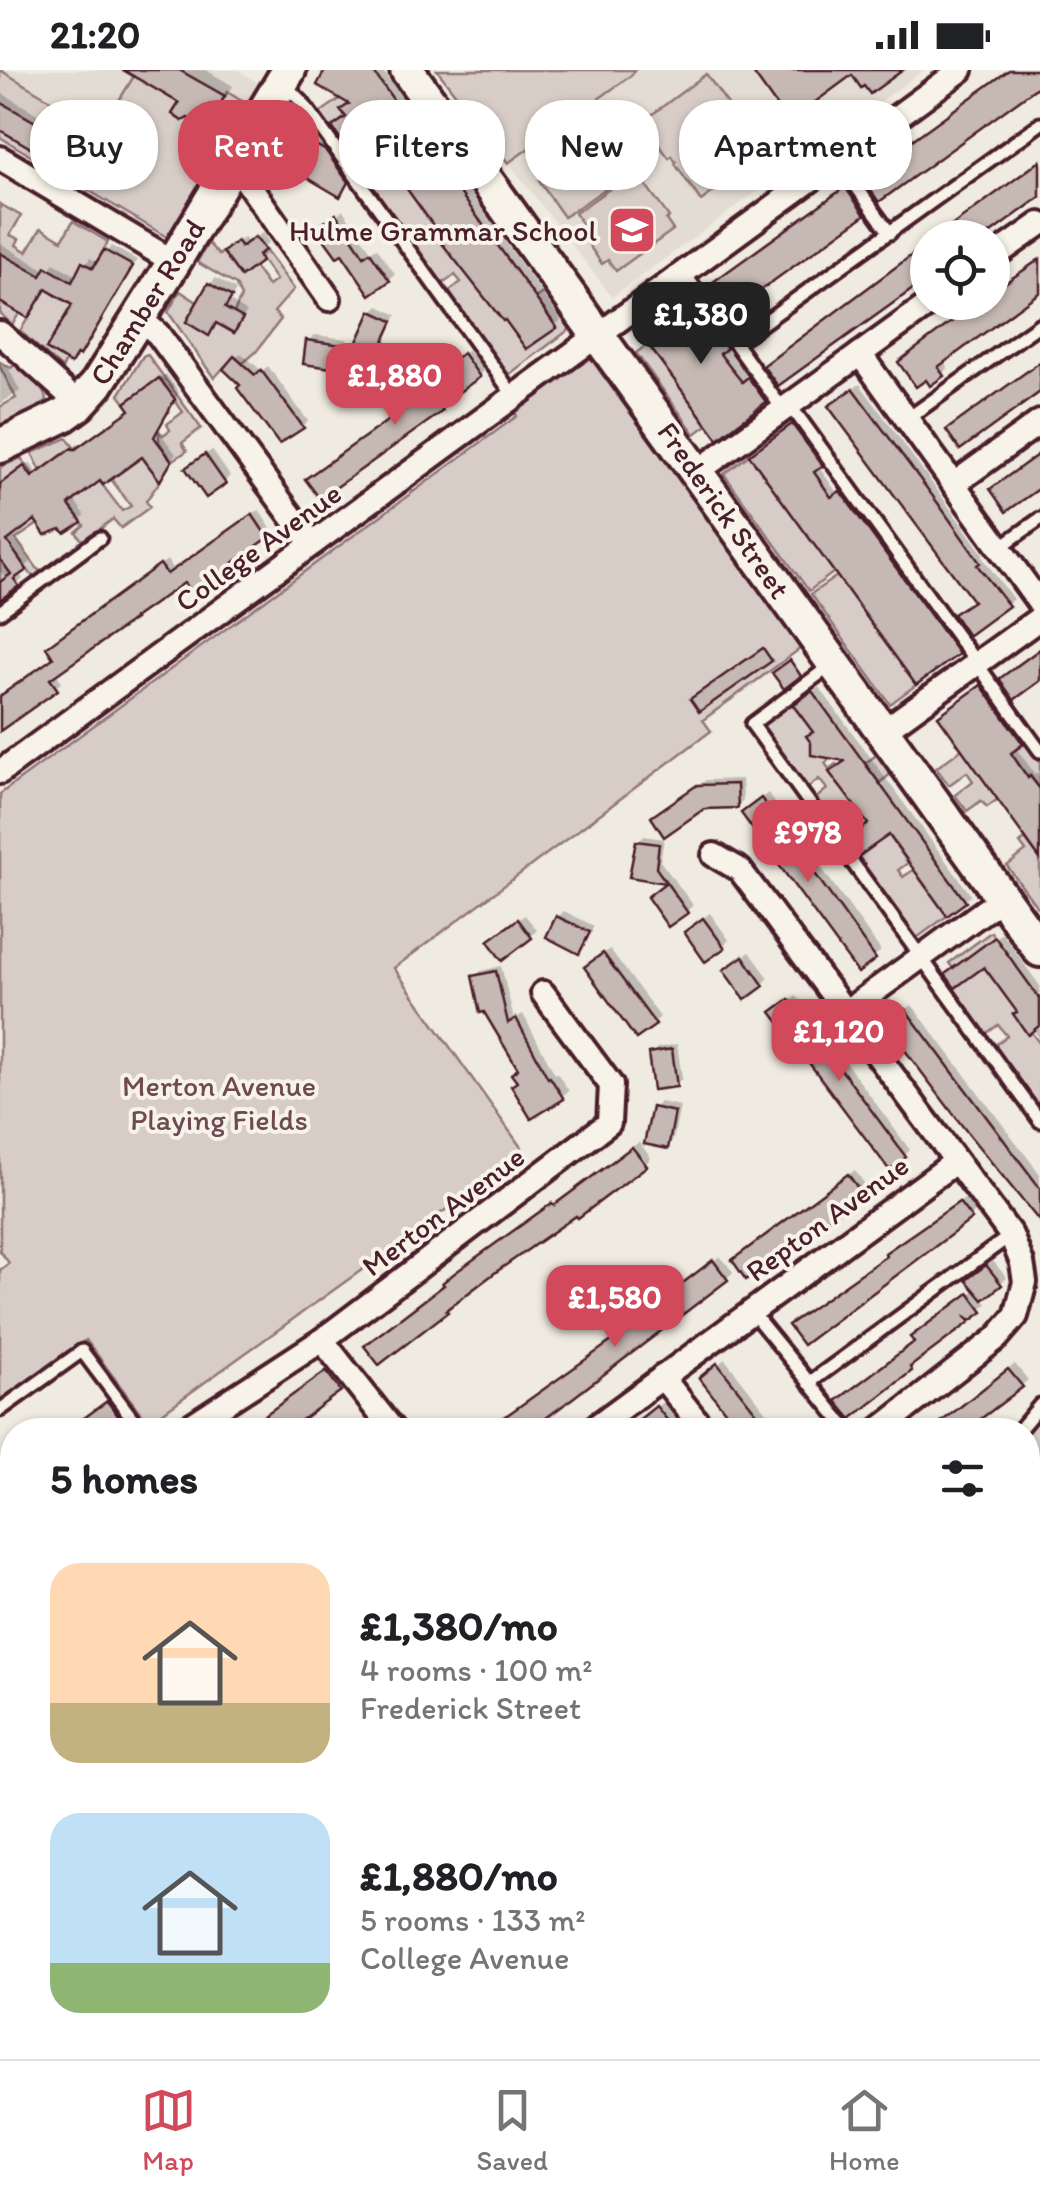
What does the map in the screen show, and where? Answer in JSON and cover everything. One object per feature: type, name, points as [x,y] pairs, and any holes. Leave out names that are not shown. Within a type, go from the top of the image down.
[{"type":"main road","name":"Frederick Street","points":[[408,70],[1040,950]]},
{"type":"main road","name":"Chamber Road","points":[[271,100],[284,78]]},
{"type":"main road","name":"Chamber Road","points":[[0,446],[50,423],[79,404],[97,384],[218,190]]},
{"type":"street","name":"College Avenue","points":[[912,106],[961,70]]},
{"type":"street","points":[[0,158],[174,262]]},
{"type":"street","points":[[253,190],[329,299]]},
{"type":"street","name":"College Avenue","points":[[0,772],[796,190]]},
{"type":"street","points":[[1010,245],[1040,224]]},
{"type":"street","points":[[139,318],[158,334],[312,544]]},
{"type":"street","points":[[697,472],[910,318]]},
{"type":"street","points":[[0,333],[79,404]]},
{"type":"street","points":[[860,354],[1040,604]]},
{"type":"street","points":[[954,484],[1040,422]]},
{"type":"street","points":[[882,732],[1040,618]]},
{"type":"street","points":[[714,855],[740,870],[1011,1235],[1022,1263],[1025,1282],[1016,1316],[997,1338],[894,1418]]},
{"type":"street","points":[[846,1012],[1002,898]]},
{"type":"street","name":"Merton Avenue","points":[[202,1418],[322,1340],[610,1123],[612,1085],[543,992]]},
{"type":"street","name":"Repton Avenue","points":[[607,1418],[955,1162]]},
{"type":"street","points":[[322,1340],[380,1418]]},
{"type":"street","points":[[662,1377],[694,1418]]},
{"type":"lane","points":[[284,78],[514,396]]},
{"type":"lane","points":[[736,343],[1040,124]]},
{"type":"lane","points":[[859,190],[890,233]]},
{"type":"lane","points":[[684,272],[776,400],[798,416],[1040,752]]},
{"type":"lane","points":[[908,418],[1040,324]]},
{"type":"lane","points":[[999,548],[1040,519]]},
{"type":"lane","points":[[0,612],[100,538]]},
{"type":"lane","points":[[833,664],[752,724],[1040,1120]]},
{"type":"lane","points":[[810,1383],[1011,1235]]},
{"type":"lane","points":[[751,1311],[838,1418]]},
{"type":"lane","points":[[0,1410],[82,1352],[132,1418]]},
{"type":"shaded area","points":[[0,70],[238,70],[259,83],[249,100],[178,100],[178,190],[195,190],[167,237],[140,190],[158,190],[158,100],[51,100]]},
{"type":"shaded area","points":[[437,70],[924,70],[883,100],[679,100],[679,190],[759,190],[612,297],[530,190],[659,190],[659,100],[525,100],[525,184],[505,158],[505,100],[460,100]]},
{"type":"green space","points":[[0,70],[50,100],[30,100],[30,119],[25,116],[22,122],[0,102]]},
{"type":"green space","points":[[437,70],[635,70],[597,100],[525,100],[525,151],[508,163],[505,100],[460,100]]},
{"type":"green space","points":[[706,74],[725,100],[679,100],[679,170],[672,156],[669,158],[659,145],[659,109]]},
{"type":"green space","points":[[134,76],[178,102],[174,111],[178,118],[178,190],[195,190],[167,237],[88,190],[158,190],[158,100],[119,100]]},
{"type":"green space","points":[[353,90],[358,98],[339,100],[339,122],[328,130],[319,113]]},
{"type":"green space","points":[[227,92],[240,100],[222,100]]},
{"type":"green space","points":[[30,126],[30,155],[0,137],[0,130]]},
{"type":"green space","points":[[372,190],[419,190],[451,228],[438,237],[503,321],[544,292],[570,329],[507,376],[447,293],[461,282],[455,275],[441,285]],"holes":[[[541,306],[557,327],[527,349],[518,337]]]},
{"type":"green space","points":[[545,190],[603,190],[564,217]]},
{"type":"green space","points":[[608,190],[650,190],[669,217],[666,220],[673,230],[616,271],[608,260],[602,264],[577,228],[582,224],[575,213]]},
{"type":"green space","points":[[693,190],[716,190],[701,201]]},
{"type":"green space","points":[[0,204],[21,216],[10,235],[19,239],[16,245],[27,252],[41,228],[62,240],[73,221],[108,242],[82,288],[37,284],[72,305],[46,349],[66,361],[62,369],[20,331],[35,307],[27,301],[12,325],[0,313],[0,299],[37,274],[21,264],[0,262]]},
{"type":"green space","points":[[208,243],[219,255],[223,252],[240,276],[254,267],[268,286],[276,280],[258,255],[265,250],[294,289],[274,312],[281,319],[256,352],[242,364],[234,357],[214,378],[168,312],[180,291],[197,302],[186,322],[209,335],[216,323],[235,332],[242,319],[234,313],[241,297],[236,285],[197,262]]},
{"type":"green space","points":[[648,344],[707,425],[695,434],[636,353]]},
{"type":"green space","name":"Merton Avenue Playing Fields","points":[[586,352],[801,648],[703,720],[711,731],[394,968],[525,1153],[155,1418],[144,1418],[86,1340],[0,1400],[0,1270],[9,1263],[0,1251],[0,794],[517,416],[511,407]]},
{"type":"green space","points":[[147,354],[201,428],[182,443],[187,451],[172,461],[159,442],[159,431],[163,435],[170,430],[167,424],[183,412],[160,378],[125,403],[119,395]]},
{"type":"green space","points":[[0,362],[11,368],[15,364],[25,372],[47,400],[44,405],[0,425],[0,407],[16,398]]},
{"type":"green space","points":[[67,438],[122,511],[131,506],[111,479],[142,457],[160,481],[146,501],[150,507],[121,528],[113,519],[83,542],[76,532],[84,525],[69,505],[97,482],[72,448],[41,471],[32,453]]},
{"type":"green space","points":[[749,455],[834,572],[809,591],[724,474]]},
{"type":"green space","points":[[21,458],[35,477],[38,524],[16,539],[40,572],[33,577],[18,557],[5,566],[11,574],[0,582],[0,543],[23,529],[24,467],[0,484],[0,467]]},
{"type":"green space","points":[[837,576],[916,685],[890,704],[811,594]]},
{"type":"green space","points":[[790,702],[813,732],[807,736],[831,758],[825,763],[829,769],[836,764],[846,777],[837,783],[841,788],[858,795],[878,781],[865,763],[878,754],[892,773],[862,797],[908,863],[898,870],[903,877],[933,856],[935,859],[922,868],[926,874],[920,879],[947,916],[914,940],[855,859],[871,848],[860,830],[842,841],[814,800],[827,789],[819,779],[806,789],[759,726]]},
{"type":"green space","points":[[994,726],[1001,735],[1014,726],[1019,733],[1004,745],[1011,753],[1027,743],[1040,761],[1040,789],[1031,777],[1023,782],[1018,775],[1023,771],[1017,762],[1011,765],[1004,757],[1008,753],[1002,746],[998,748],[986,731]]},
{"type":"green space","points":[[962,749],[998,799],[987,807],[981,801],[967,811],[955,795],[973,781],[967,772],[949,785],[936,768]]},
{"type":"green space","points":[[1025,839],[1040,859],[1037,907],[1007,866],[1026,851],[1020,843]]},
{"type":"green space","points":[[991,932],[995,937],[978,971],[984,967],[1026,1023],[1022,1026],[1027,1034],[1031,1032],[1040,1044],[1040,1115],[991,1048],[1007,1036],[998,1025],[983,1036],[951,992],[963,982],[949,963]]},
{"type":"building","points":[[123,70],[179,70],[225,96],[223,100],[178,102]]},
{"type":"building","points":[[325,70],[372,70],[394,100],[342,100],[317,85]]},
{"type":"building","points":[[751,70],[903,70],[870,94],[852,75],[818,100],[772,100]]},
{"type":"building","points":[[1009,70],[1040,70],[1040,85],[912,178],[912,140]]},
{"type":"building","points":[[0,102],[30,119],[30,148],[0,130]]},
{"type":"building","points":[[319,147],[339,169],[339,190],[344,190],[340,197],[319,185]]},
{"type":"building","points":[[1040,161],[1040,197],[1009,220],[960,220]]},
{"type":"building","points":[[408,190],[458,190],[557,328],[526,349],[437,237],[440,235]]},
{"type":"building","points":[[841,190],[847,190],[865,215],[726,315],[706,287]]},
{"type":"building","points":[[870,190],[896,190],[879,202]]},
{"type":"building","points":[[336,214],[364,256],[370,252],[390,281],[370,295],[342,254],[337,257],[316,228]]},
{"type":"building","points":[[255,237],[265,250],[258,255],[262,261],[241,277],[223,252],[237,241],[241,247]]},
{"type":"building","points":[[104,250],[133,266],[80,356],[77,354],[71,364],[46,349],[72,305],[46,289],[28,318],[0,302],[0,253],[41,276],[46,267],[72,282],[82,262],[93,268]]},
{"type":"building","points":[[910,256],[910,291],[778,386],[763,366]]},
{"type":"building","points":[[1040,259],[1040,292],[1010,314],[1010,280]]},
{"type":"building","points":[[208,283],[232,297],[225,308],[243,318],[234,333],[216,323],[209,336],[186,322]]},
{"type":"building","points":[[689,296],[727,348],[720,354],[742,382],[748,377],[766,402],[718,439],[638,331]]},
{"type":"building","points":[[371,311],[393,321],[378,354],[356,344]]},
{"type":"building","points":[[954,320],[1002,320],[938,367],[944,376],[930,386],[926,380],[916,387],[898,362]]},
{"type":"building","points":[[306,340],[342,345],[339,369],[303,364]]},
{"type":"building","points":[[463,353],[480,377],[440,406],[443,411],[320,499],[305,479],[441,383],[434,374]]},
{"type":"building","points":[[234,356],[255,375],[261,370],[304,428],[279,444],[237,388],[240,385],[223,369]]},
{"type":"building","points":[[1040,362],[1040,392],[960,450],[946,430]]},
{"type":"building","points":[[159,378],[175,399],[154,437],[172,461],[160,481],[142,457],[72,502],[69,505],[82,522],[65,533],[61,529],[45,535],[35,520],[7,541],[27,570],[14,579],[19,586],[0,600],[0,582],[11,574],[0,559],[0,484],[24,466],[32,477],[74,450],[130,410],[125,403]]},
{"type":"building","points":[[853,389],[1009,606],[968,636],[953,614],[973,601],[828,406]]},
{"type":"building","points":[[792,424],[823,466],[814,472],[831,497],[840,491],[959,654],[916,685],[749,455]]},
{"type":"building","points":[[1040,453],[1040,488],[1006,512],[990,489]]},
{"type":"building","points":[[205,454],[226,484],[206,498],[185,468]]},
{"type":"building","points":[[252,514],[268,538],[191,593],[184,583],[134,618],[50,679],[58,690],[0,731],[0,696],[53,658],[46,647],[160,564],[167,574]]},
{"type":"building","points":[[763,648],[772,661],[699,712],[690,699]]},
{"type":"building","points":[[1040,649],[1040,681],[1014,700],[999,679]]},
{"type":"building","points":[[790,660],[801,676],[784,689],[772,673]]},
{"type":"building","points":[[981,685],[1023,744],[1011,753],[1040,789],[1040,859],[938,716]]},
{"type":"building","points":[[812,691],[966,902],[947,916],[889,835],[859,856],[847,839],[868,824],[829,772],[845,761],[811,755],[811,743],[806,736],[813,732],[793,705]]},
{"type":"building","points":[[737,784],[738,808],[704,809],[664,837],[651,817],[697,785]]},
{"type":"building","points":[[761,798],[876,959],[858,973],[741,813]]},
{"type":"building","points":[[636,841],[659,844],[656,868],[688,913],[668,927],[647,897],[665,883],[629,877]]},
{"type":"building","points":[[556,916],[590,932],[579,954],[546,937]]},
{"type":"building","points":[[703,918],[725,948],[705,962],[684,932]]},
{"type":"building","points":[[518,919],[532,938],[502,961],[488,941]]},
{"type":"building","points":[[995,937],[1040,999],[1040,1025],[1028,1035],[1013,1014],[1017,1012],[984,967],[955,988],[945,974]]},
{"type":"building","points":[[603,953],[656,1025],[636,1039],[584,967]]},
{"type":"building","points":[[743,956],[764,986],[745,1000],[723,970]]},
{"type":"building","points":[[496,971],[508,1023],[516,1018],[548,1078],[564,1099],[531,1119],[511,1086],[517,1082],[511,1074],[518,1069],[484,1012],[480,1013],[472,976]]},
{"type":"building","points":[[789,999],[906,1157],[890,1171],[771,1012]]},
{"type":"building","points":[[905,1009],[1040,1188],[1040,1222],[885,1024]]},
{"type":"building","points":[[672,1049],[677,1087],[653,1090],[648,1053]]},
{"type":"building","points":[[652,1107],[675,1112],[668,1149],[644,1144]]},
{"type":"building","points":[[632,1147],[647,1166],[496,1272],[379,1365],[364,1346],[456,1272]]},
{"type":"building","points":[[848,1174],[862,1194],[746,1280],[732,1260]]},
{"type":"building","points":[[959,1202],[972,1219],[803,1345],[788,1325]]},
{"type":"building","points":[[713,1260],[728,1280],[546,1418],[503,1418],[623,1333],[621,1330]]},
{"type":"building","points":[[986,1265],[1002,1285],[983,1300],[966,1280]]},
{"type":"building","points":[[969,1293],[983,1312],[972,1320],[967,1318],[970,1322],[850,1418],[836,1401],[914,1342],[910,1337]]},
{"type":"building","points":[[717,1363],[761,1418],[731,1418],[699,1378]]},
{"type":"building","points":[[1008,1369],[1023,1387],[982,1418],[946,1418]]},
{"type":"building","points":[[326,1371],[341,1391],[304,1418],[261,1418]]},
{"type":"building","points":[[107,1401],[120,1418],[84,1418]]},
{"type":"building","points":[[656,1406],[666,1418],[641,1418]]},
{"type":"place","name":"Hulme Grammar School","points":[[632,230]]}]
